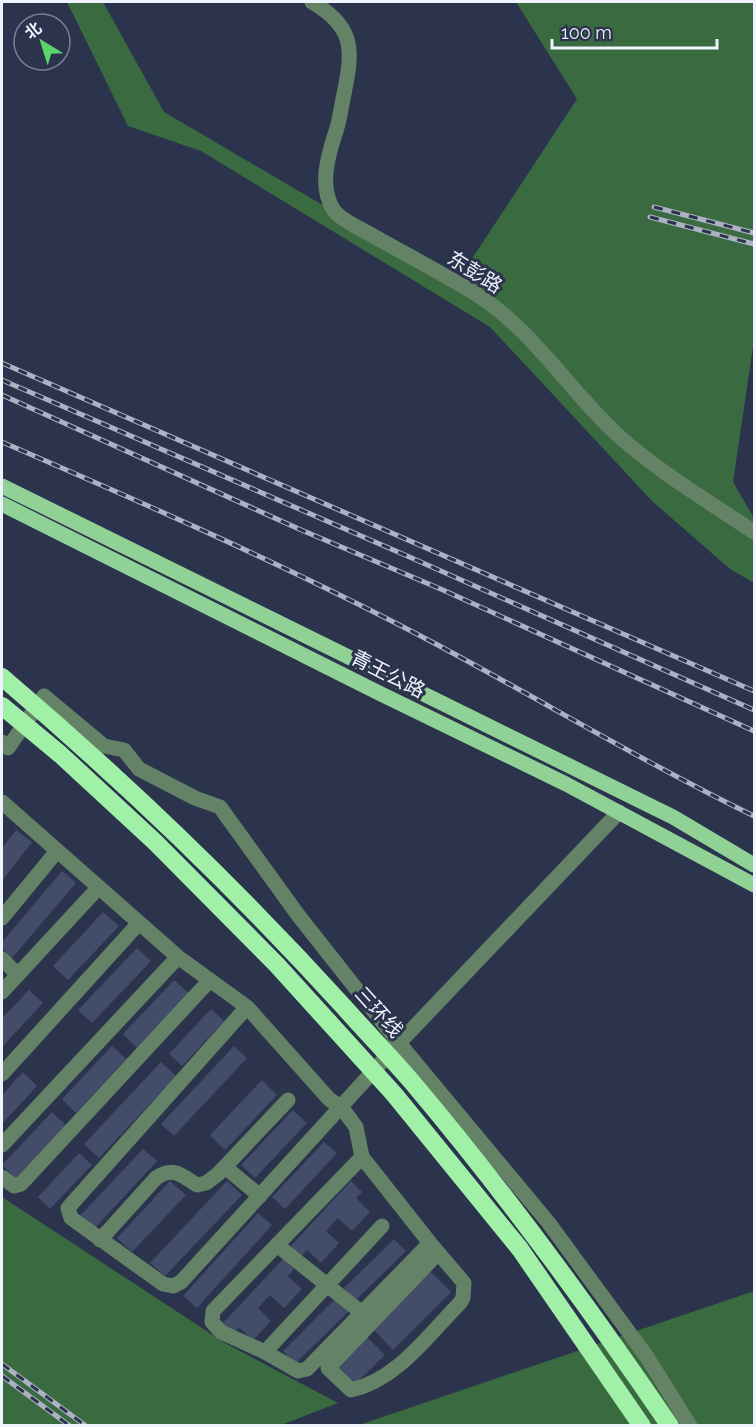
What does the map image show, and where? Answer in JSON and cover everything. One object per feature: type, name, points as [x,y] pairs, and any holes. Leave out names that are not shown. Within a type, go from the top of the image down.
[{"type":"highway","name":"三环线","points":[[2,677],[76,740],[168,826],[294,952],[411,1081],[534,1234],[669,1425]]},
{"type":"highway","points":[[2,706],[61,754],[155,842],[277,965],[394,1094],[520,1249],[642,1425]]},
{"type":"main road","name":"青王公路","points":[[2,486],[673,817],[754,865]]},
{"type":"main road","name":"青王公路","points":[[2,504],[619,812],[754,885]]},
{"type":"street","name":"东彭路","points":[[312,2],[327,10],[338,22],[346,33],[350,46],[349,72],[338,124],[326,164],[327,192],[333,210],[354,225],[478,295],[522,331],[621,438],[681,483],[754,532]]},
{"type":"street","points":[[2,742],[8,748],[44,696],[104,746],[124,750],[140,769],[195,798],[220,807],[298,915],[399,1042],[548,1222],[647,1357],[690,1425]]},
{"type":"street","points":[[4,810],[57,851],[178,957],[247,1007],[329,1099],[342,1108],[356,1127],[362,1156],[464,1283],[463,1298],[460,1303],[395,1370],[364,1387],[351,1390],[328,1368],[434,1248]]},
{"type":"street","points":[[247,1007],[68,1208],[71,1218],[163,1284],[173,1286],[181,1282],[342,1108],[399,1042],[619,812]]},
{"type":"street","points":[[2,918],[57,851]]},
{"type":"street","points":[[2,992],[99,887]]},
{"type":"street","points":[[2,1074],[139,923]]},
{"type":"street","points":[[2,1145],[178,957]]},
{"type":"street","points":[[2,959],[18,975]]},
{"type":"street","points":[[2,1178],[14,1186],[21,1184],[210,980]]},
{"type":"street","points":[[100,1240],[156,1178],[166,1171],[177,1172],[197,1185],[206,1183],[225,1167],[288,1100]]},
{"type":"street","points":[[362,1156],[213,1311],[212,1322],[221,1332],[265,1352],[298,1371],[307,1369],[362,1312],[434,1248]]},
{"type":"street","points":[[225,1167],[260,1197]]},
{"type":"street","points":[[265,1352],[381,1226]]},
{"type":"street","points":[[277,1245],[362,1312]]},
{"type":"green space","points":[[67,2],[103,2],[164,112],[456,283],[577,99],[516,2],[754,2],[754,340],[733,482],[754,518],[754,583],[730,569],[652,501],[490,327],[201,151],[128,126]]},
{"type":"green space","points":[[2,1197],[225,1343],[338,1403],[281,1425],[2,1425]]},
{"type":"green space","points":[[754,1291],[754,1425],[359,1425]]},
{"type":"building","points":[[16,830],[32,842],[2,881],[2,848]]},
{"type":"building","points":[[62,871],[76,883],[12,958],[2,949],[2,942]]},
{"type":"building","points":[[103,912],[119,926],[68,980],[53,966]]},
{"type":"building","points":[[137,948],[151,961],[92,1023],[78,1010]]},
{"type":"building","points":[[174,980],[189,993],[137,1048],[123,1034]]},
{"type":"building","points":[[29,990],[43,1003],[2,1047],[2,1018]]},
{"type":"building","points":[[211,1009],[224,1021],[182,1066],[169,1054]]},
{"type":"building","points":[[112,1046],[126,1059],[76,1113],[62,1099]]},
{"type":"building","points":[[234,1046],[247,1058],[174,1136],[161,1124]]},
{"type":"building","points":[[161,1062],[176,1076],[99,1158],[84,1144]]},
{"type":"building","points":[[23,1072],[37,1086],[2,1124],[2,1095]]},
{"type":"building","points":[[262,1080],[277,1095],[225,1150],[210,1135]]},
{"type":"building","points":[[293,1110],[307,1123],[255,1178],[241,1165]]},
{"type":"building","points":[[52,1112],[67,1126],[16,1179],[2,1165]]},
{"type":"building","points":[[324,1142],[337,1153],[285,1209],[272,1197]]},
{"type":"building","points":[[143,1149],[157,1161],[94,1229],[80,1216]]},
{"type":"building","points":[[79,1153],[92,1165],[50,1209],[38,1197]]},
{"type":"building","points":[[170,1181],[186,1195],[132,1252],[117,1238]]},
{"type":"building","points":[[227,1181],[242,1195],[165,1276],[150,1263]]},
{"type":"building","points":[[351,1181],[362,1192],[356,1198],[370,1212],[352,1231],[338,1218],[326,1231],[339,1243],[321,1263],[307,1250],[301,1257],[290,1247]]},
{"type":"building","points":[[258,1213],[272,1225],[197,1308],[183,1296]]},
{"type":"building","points":[[394,1239],[406,1251],[356,1300],[344,1288]]},
{"type":"building","points":[[283,1259],[294,1269],[288,1276],[302,1289],[284,1308],[270,1295],[258,1308],[271,1321],[253,1340],[239,1327],[233,1334],[222,1324]]},
{"type":"building","points":[[430,1271],[451,1292],[393,1350],[372,1328]]},
{"type":"building","points":[[338,1296],[351,1309],[295,1364],[283,1351]]},
{"type":"building","points":[[367,1337],[385,1355],[352,1387],[334,1369]]},
{"type":"railway","points":[[654,207],[754,233]]},
{"type":"railway","points":[[650,217],[754,244]]},
{"type":"railway","points":[[2,363],[754,691]]},
{"type":"railway","points":[[2,380],[754,710]]},
{"type":"railway","points":[[2,395],[299,529],[443,590],[754,731]]},
{"type":"railway","points":[[2,442],[220,538],[328,589],[434,643],[673,775],[754,816]]},
{"type":"railway","points":[[2,1364],[86,1426]]},
{"type":"railway","points":[[2,1376],[70,1426]]}]
